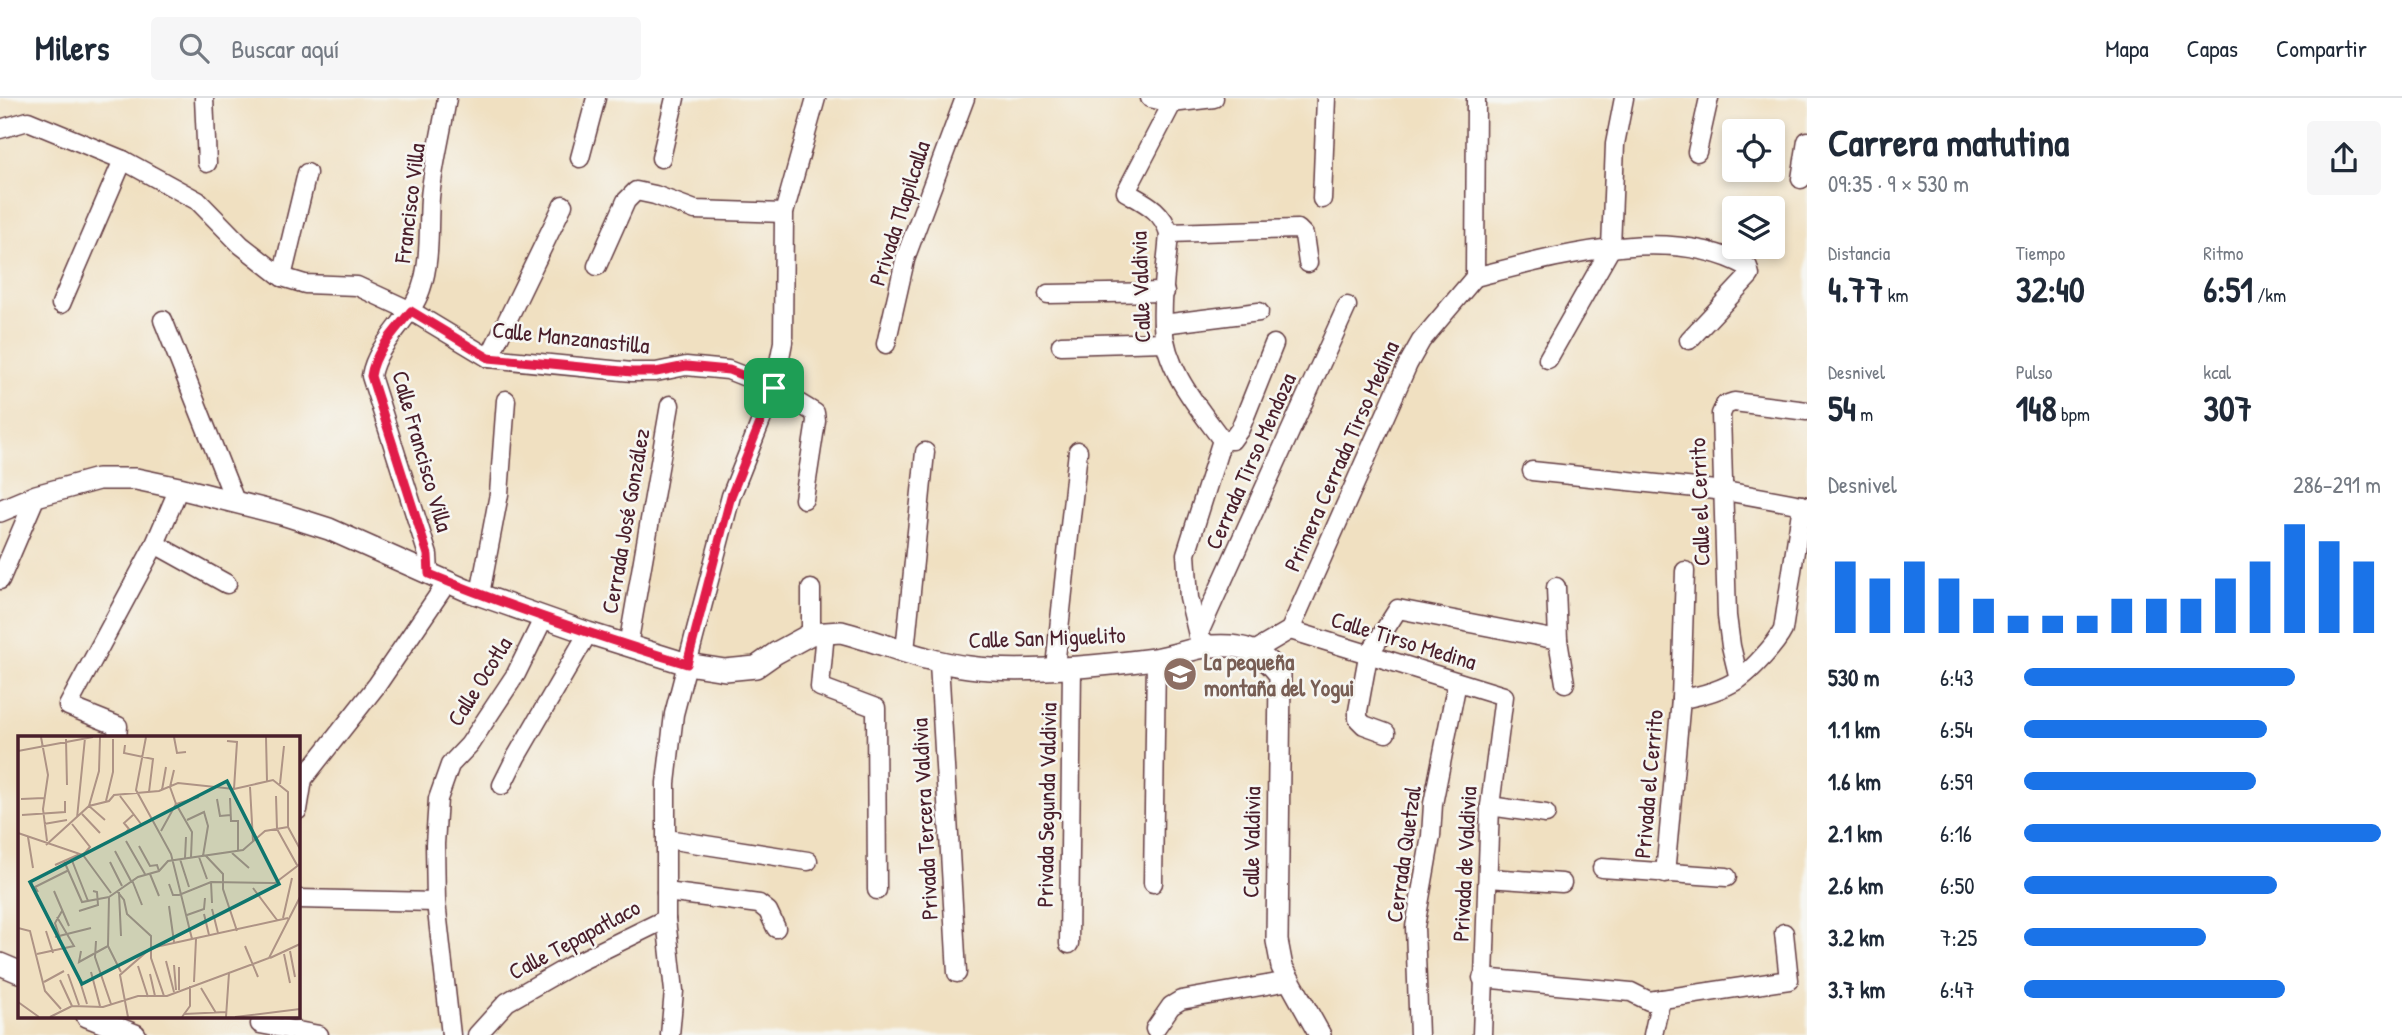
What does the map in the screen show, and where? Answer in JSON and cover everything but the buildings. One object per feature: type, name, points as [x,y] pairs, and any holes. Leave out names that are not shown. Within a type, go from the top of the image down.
[{"type":"street","points":[[204,98],[207,163]]},
{"type":"street","name":"Francisco Villa","points":[[411,311],[427,268],[430,196],[447,98]]},
{"type":"street","points":[[580,158],[596,98]]},
{"type":"street","points":[[661,158],[675,98]]},
{"type":"street","points":[[670,1035],[674,991],[666,919],[666,783],[674,714],[731,496],[774,388],[783,342],[784,213],[816,98]]},
{"type":"street","name":"Privada Tlapilcalla","points":[[886,344],[906,256],[965,98]]},
{"type":"street","points":[[1150,98],[1173,101],[1214,98]]},
{"type":"street","points":[[1322,199],[1326,98]]},
{"type":"street","points":[[1476,98],[1475,277],[1611,248],[1650,245],[1710,251],[1748,267],[1750,275],[1689,340]]},
{"type":"street","points":[[1548,359],[1611,248],[1615,144],[1624,98]]},
{"type":"street","points":[[1697,152],[1709,98]]},
{"type":"street","name":"Calle Valdivia","points":[[1173,101],[1126,192],[1157,210],[1165,222],[1169,233],[1164,333],[1187,391],[1222,440]]},
{"type":"street","points":[[0,129],[28,121],[123,160],[198,201],[241,245],[282,277],[307,173]]},
{"type":"street","points":[[1801,179],[1807,141]]},
{"type":"street","points":[[61,304],[123,160]]},
{"type":"street","points":[[597,266],[626,201],[636,191],[695,210],[784,213]]},
{"type":"street","points":[[489,358],[563,205]]},
{"type":"street","points":[[1169,233],[1298,229],[1304,234],[1308,263]]},
{"type":"street","name":"Calle Manzanastilla","points":[[282,277],[305,284],[357,286],[411,311],[489,358],[632,372],[656,372],[686,366],[729,370],[774,388],[815,413],[804,499]]},
{"type":"street","name":"Primera Cerrada Tirso Medina","points":[[1290,629],[1408,364],[1421,341],[1475,277]]},
{"type":"street","points":[[1048,294],[1165,292]]},
{"type":"street","name":"Cerrada Tirso Mendoza","points":[[1204,641],[1347,306]]},
{"type":"street","name":"Calle Francisco Villa","points":[[411,311],[379,352],[371,376],[428,555],[438,578]]},
{"type":"street","points":[[1061,345],[1164,333],[1259,312]]},
{"type":"street","points":[[163,320],[235,501]]},
{"type":"street","points":[[1204,641],[1189,598],[1186,554],[1222,440],[1232,440],[1240,429],[1274,344]]},
{"type":"street","points":[[480,594],[499,494],[506,400]]},
{"type":"street","name":"Calle el Cerrito","points":[[1739,679],[1727,616],[1721,414],[1725,405],[1734,402],[1807,411]]},
{"type":"street","name":"Cerrada José González","points":[[628,646],[670,405]]},
{"type":"street","name":"Privada Segunda Valdivia","points":[[1069,944],[1063,667],[1078,451]]},
{"type":"street","points":[[905,651],[925,452]]},
{"type":"street","points":[[1532,471],[1725,491],[1804,507],[1783,629],[1778,639],[1739,679],[1703,696],[1681,699]]},
{"type":"street","points":[[0,511],[36,496],[98,479],[136,479],[235,501],[329,529],[480,594],[588,634],[687,664],[725,670],[755,667],[776,653],[818,633]]},
{"type":"street","points":[[117,736],[118,726],[68,706],[155,544],[179,488]]},
{"type":"street","points":[[0,580],[36,496]]},
{"type":"street","points":[[155,544],[226,584]]},
{"type":"street","name":"Privada el Cerrito","points":[[1665,874],[1681,699],[1685,571]]},
{"type":"street","points":[[299,804],[303,779],[377,685],[438,578]]},
{"type":"street","points":[[1556,587],[1558,639],[1566,683]]},
{"type":"street","points":[[811,589],[818,633],[820,687],[876,708],[877,890]]},
{"type":"street","points":[[1387,733],[1364,725],[1358,719],[1368,656],[1398,609],[1558,639]]},
{"type":"street","name":"Calle Ocotla","points":[[436,902],[439,799],[450,765],[469,745],[516,674],[544,617]]},
{"type":"street","points":[[1256,650],[1290,629]]},
{"type":"street","name":"Calle Tirso Medina","points":[[1290,629],[1368,656],[1504,696]]},
{"type":"street","name":"Calle San Miguelito","points":[[818,633],[841,632],[939,663],[972,667],[1063,667],[1156,658],[1204,641],[1256,650]]},
{"type":"street","points":[[502,785],[588,634]]},
{"type":"street","name":"Calle Valdivia","points":[[1256,650],[1270,661],[1280,676],[1277,941],[1282,967],[1320,1035]]},
{"type":"street","points":[[1153,883],[1156,658]]},
{"type":"street","name":"Privada Tercera Valdivia","points":[[939,663],[957,973]]},
{"type":"street","name":"Cerrada Quetzal","points":[[1419,1035],[1415,927],[1431,836],[1433,804],[1457,682]]},
{"type":"street","name":"Privada de Valdivia","points":[[1482,1035],[1490,806],[1504,696]]},
{"type":"street","points":[[1490,806],[1546,814]]},
{"type":"street","points":[[667,839],[808,861]]},
{"type":"street","points":[[1602,868],[1727,877]]},
{"type":"street","points":[[1488,878],[1562,883]]},
{"type":"street","points":[[666,892],[759,904],[768,911],[776,928]]},
{"type":"street","points":[[299,899],[436,902],[451,1035]]},
{"type":"street","name":"Calle Tepapatlaco","points":[[477,1035],[507,1002],[570,966],[666,919]]},
{"type":"street","points":[[1482,978],[1631,992],[1640,999],[1649,1001],[1789,981],[1784,933]]},
{"type":"street","points":[[0,964],[18,972]]},
{"type":"street","points":[[1155,1028],[1171,1006],[1181,999],[1289,981]]},
{"type":"street","points":[[1653,1035],[1661,999]]},
{"type":"street","points":[[92,1018],[135,1035]]},
{"type":"street","points":[[260,1024],[319,1035]]},
{"type":"place","name":"La pequeña montaña del Yogui","points":[[1180,674]]},
{"type":"route","points":[[411,311],[489,358],[632,372],[656,372],[686,366],[729,370],[774,388],[731,496],[687,664],[588,634],[429,574],[428,555],[371,376],[379,352],[411,311]]}]
